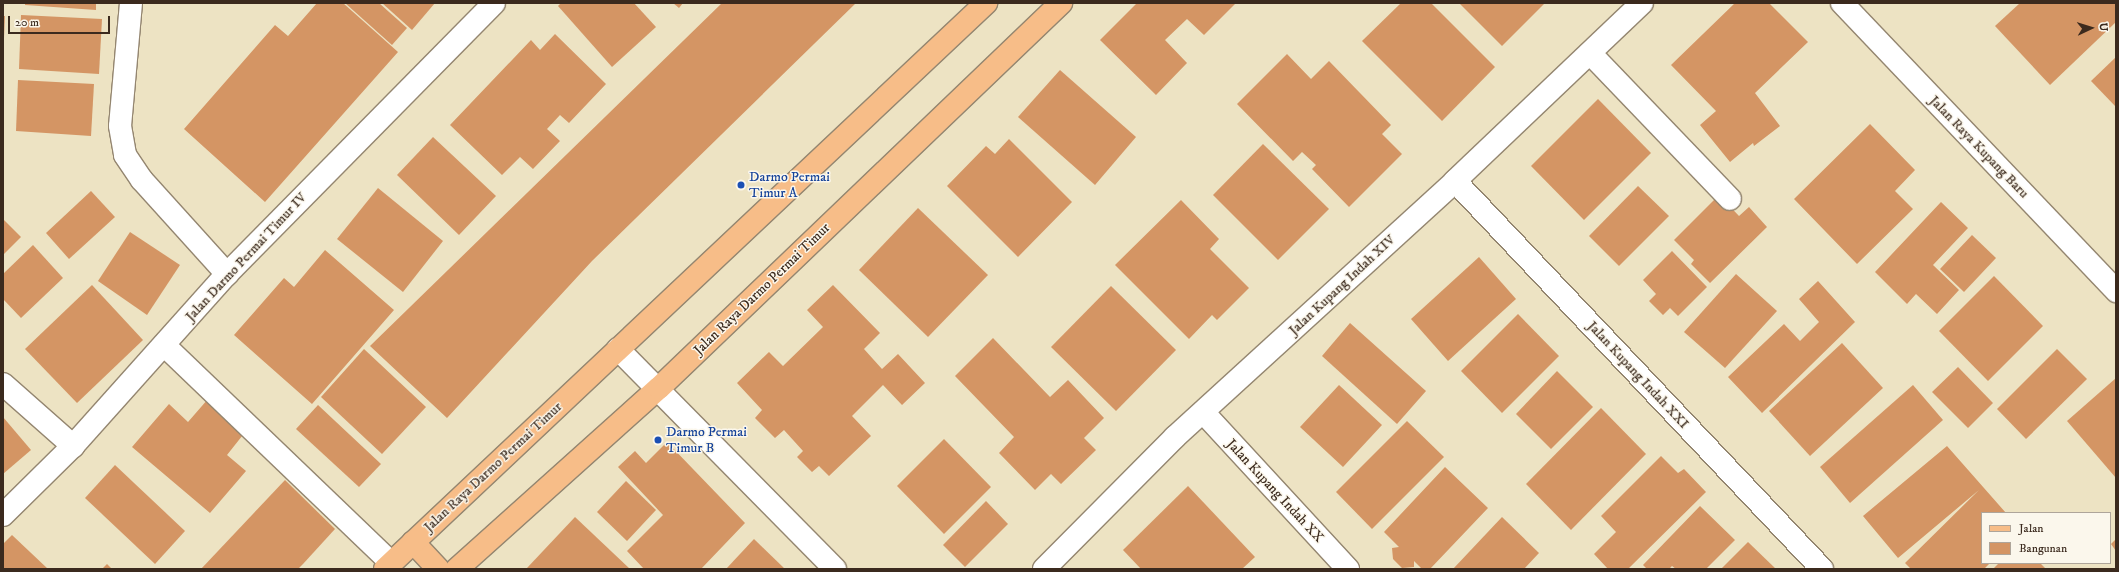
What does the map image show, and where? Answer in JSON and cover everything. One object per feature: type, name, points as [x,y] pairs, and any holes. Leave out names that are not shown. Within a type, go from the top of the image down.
[{"type":"main road","name":"Jalan Raya Darmo Permai Timur","points":[[388,566],[986,3]]},
{"type":"main road","name":"Jalan Raya Darmo Permai Timur","points":[[458,569],[659,388],[1061,3]]},
{"type":"main road","points":[[414,542],[438,569]]},
{"type":"street","points":[[131,3],[120,126],[125,155],[142,180],[227,274]]},
{"type":"street","name":"Jalan Darmo Permai Timur IV","points":[[3,515],[73,446],[227,274],[494,3]]},
{"type":"street","name":"Jalan Kupang Indah XIV","points":[[1044,569],[1203,412],[1455,181],[1642,3]]},
{"type":"street","name":"Jalan Raya Kupang Baru","points":[[1842,3],[2116,291]]},
{"type":"street","points":[[1590,53],[1730,199]]},
{"type":"street","name":"Jalan Kupang Indah XXI","points":[[1455,181],[1822,569]]},
{"type":"street","points":[[164,345],[388,566]]},
{"type":"street","points":[[618,349],[659,388],[835,569]]},
{"type":"street","points":[[3,384],[73,446]]},
{"type":"street","name":"Jalan Kupang Indah XX","points":[[1203,412],[1348,569]]},
{"type":"building","points":[[25,3],[96,3],[96,10],[25,5]]},
{"type":"building","points":[[317,3],[343,3],[398,52],[265,202],[184,129],[275,25],[288,36]]},
{"type":"building","points":[[345,3],[379,3],[407,28],[392,45]]},
{"type":"building","points":[[382,3],[435,3],[412,30]]},
{"type":"building","points":[[561,3],[634,3],[656,27],[612,67],[558,6]]},
{"type":"building","points":[[673,3],[683,3],[679,8]]},
{"type":"building","points":[[722,3],[856,3],[592,261],[447,418],[370,346]]},
{"type":"building","points":[[1137,3],[1236,3],[1204,35],[1187,19],[1165,40],[1187,63],[1156,95],[1100,40]]},
{"type":"building","points":[[1401,3],[1431,3],[1495,67],[1442,121],[1362,41]]},
{"type":"building","points":[[1459,3],[1545,3],[1502,46]]},
{"type":"building","points":[[1735,3],[1769,3],[1808,42],[1755,93],[1780,126],[1754,146],[1753,143],[1730,162],[1700,125],[1716,111],[1671,65]]},
{"type":"building","points":[[2020,3],[2116,3],[2116,22],[2050,85],[1995,26]]},
{"type":"building","points":[[21,15],[102,19],[99,74],[19,69]]},
{"type":"building","points":[[3,16],[5,16],[4,38],[3,38]]},
{"type":"building","points":[[555,34],[606,84],[569,123],[560,115],[547,129],[560,141],[533,169],[520,157],[502,175],[450,125],[531,40],[540,50]]},
{"type":"building","points":[[1287,54],[1311,79],[1329,61],[1391,125],[1382,134],[1402,154],[1349,207],[1312,169],[1316,165],[1302,152],[1293,161],[1237,104]]},
{"type":"building","points":[[2116,57],[2116,107],[2091,81]]},
{"type":"building","points":[[1060,70],[1136,137],[1095,185],[1018,117]]},
{"type":"building","points":[[18,80],[94,84],[91,136],[16,131]]},
{"type":"building","points":[[1598,99],[1651,153],[1584,220],[1531,166]]},
{"type":"building","points":[[1870,124],[1915,170],[1895,191],[1913,209],[1857,264],[1794,199]]},
{"type":"building","points":[[433,137],[496,196],[459,235],[397,175]]},
{"type":"building","points":[[1009,139],[1072,202],[1018,257],[947,186],[986,146],[995,154]]},
{"type":"building","points":[[1263,144],[1329,209],[1278,260],[1213,195]]},
{"type":"building","points":[[1638,186],[1669,216],[1619,266],[1589,236]]},
{"type":"building","points":[[378,188],[443,241],[403,292],[337,239]]},
{"type":"building","points":[[91,191],[115,217],[69,259],[46,233]]},
{"type":"building","points":[[1719,195],[1739,216],[1749,207],[1767,227],[1710,283],[1691,264],[1694,260],[1674,240]]},
{"type":"building","points":[[1181,200],[1219,239],[1210,249],[1249,288],[1217,320],[1212,315],[1189,339],[1115,265]]},
{"type":"building","points":[[1941,202],[1968,228],[1933,265],[1959,290],[1937,314],[1916,294],[1907,304],[1875,272]]},
{"type":"building","points":[[918,208],[988,275],[928,337],[859,270]]},
{"type":"building","points":[[3,219],[21,237],[3,255]]},
{"type":"building","points":[[130,232],[180,265],[147,315],[98,281]]},
{"type":"building","points":[[1972,235],[1996,258],[1964,292],[1940,269]]},
{"type":"building","points":[[33,245],[63,278],[21,318],[3,299],[3,274]]},
{"type":"building","points":[[325,250],[394,310],[312,404],[234,335],[284,278],[294,287]]},
{"type":"building","points":[[1672,251],[1707,287],[1678,316],[1670,308],[1663,315],[1649,301],[1656,294],[1643,280]]},
{"type":"building","points":[[1479,257],[1516,299],[1448,361],[1411,319]]},
{"type":"building","points":[[1736,274],[1777,311],[1725,368],[1684,332]]},
{"type":"building","points":[[1994,276],[2043,326],[1988,381],[1939,331]]},
{"type":"building","points":[[1818,281],[1855,322],[1762,413],[1728,377],[1784,324],[1800,341],[1819,322],[1799,299]]},
{"type":"building","points":[[92,285],[143,340],[77,403],[25,349]]},
{"type":"building","points":[[833,285],[880,333],[864,349],[882,369],[898,354],[925,383],[902,405],[883,385],[852,416],[871,436],[829,476],[819,466],[812,472],[797,457],[803,451],[784,430],[775,438],[755,418],[762,410],[737,383],[769,352],[783,366],[823,327],[807,310]]},
{"type":"building","points":[[1111,286],[1176,350],[1116,411],[1051,347]]},
{"type":"building","points":[[1518,314],[1559,356],[1502,413],[1461,371]]},
{"type":"building","points":[[1350,323],[1426,391],[1397,424],[1322,356]]},
{"type":"building","points":[[993,338],[1050,397],[1068,380],[1104,418],[1084,438],[1096,450],[1061,484],[1051,474],[1035,490],[999,453],[1014,437],[955,376]]},
{"type":"building","points":[[1842,343],[1883,388],[1810,456],[1769,411]]},
{"type":"building","points":[[364,349],[426,407],[382,454],[321,397]]},
{"type":"building","points":[[2057,349],[2087,379],[2026,439],[1997,409]]},
{"type":"building","points":[[1958,367],[1993,403],[1968,428],[1932,392]]},
{"type":"building","points":[[1557,371],[1593,407],[1551,449],[1516,414]]},
{"type":"building","points":[[2116,378],[2116,478],[2067,421]]},
{"type":"building","points":[[1339,385],[1382,425],[1343,467],[1300,427]]},
{"type":"building","points":[[1913,385],[1943,420],[1850,503],[1820,467]]},
{"type":"building","points":[[208,399],[246,431],[227,455],[246,471],[210,513],[132,447],[169,404],[188,422]]},
{"type":"building","points":[[318,405],[381,464],[359,487],[296,429]]},
{"type":"building","points":[[1601,408],[1646,454],[1571,530],[1526,484]]},
{"type":"building","points":[[3,417],[31,450],[3,474]]},
{"type":"building","points":[[1407,421],[1444,457],[1372,529],[1336,492]]},
{"type":"building","points":[[944,439],[991,487],[944,534],[897,486]]},
{"type":"building","points":[[667,442],[745,523],[701,569],[644,569],[627,551],[663,515],[618,467],[635,451],[646,463]]},
{"type":"building","points":[[1947,446],[2005,512],[1981,512],[1981,564],[1989,564],[1984,569],[1911,569],[1905,563],[1979,490],[1898,558],[1863,516]]},
{"type":"building","points":[[1661,456],[1678,473],[1684,469],[1706,492],[1628,569],[1608,569],[1594,554],[1616,532],[1601,516]]},
{"type":"building","points":[[115,465],[185,531],[155,564],[85,498]]},
{"type":"building","points":[[1445,467],[1488,508],[1430,569],[1422,569],[1414,561],[1414,567],[1402,568],[1393,559],[1392,548],[1399,547],[1384,532]]},
{"type":"building","points":[[285,480],[335,529],[303,564],[298,569],[201,569]]},
{"type":"building","points":[[626,481],[656,510],[627,541],[597,512]]},
{"type":"building","points":[[1188,486],[1255,557],[1242,569],[1141,569],[1123,550]]},
{"type":"building","points":[[986,501],[1008,524],[965,567],[943,545]]},
{"type":"building","points":[[1700,506],[1735,540],[1706,569],[1676,569],[1672,566],[1669,569],[1647,569],[1643,565]]},
{"type":"building","points":[[575,517],[630,569],[528,569],[527,568]]},
{"type":"building","points":[[1502,517],[1539,553],[1524,569],[1453,569]]},
{"type":"building","points":[[12,535],[48,569],[3,569],[3,544]]},
{"type":"building","points":[[754,539],[785,569],[726,569]]},
{"type":"building","points":[[2116,539],[2116,551],[2111,544]]},
{"type":"building","points":[[1748,542],[1776,569],[1721,569]]},
{"type":"building","points":[[107,564],[112,569],[102,569]]},
{"type":"building","points":[[1998,564],[2041,564],[2046,569],[1993,569]]},
{"type":"place","name":"Darmo Permai Timur A","points":[[741,185]]},
{"type":"place","name":"Darmo Permai Timur B","points":[[658,440]]}]
